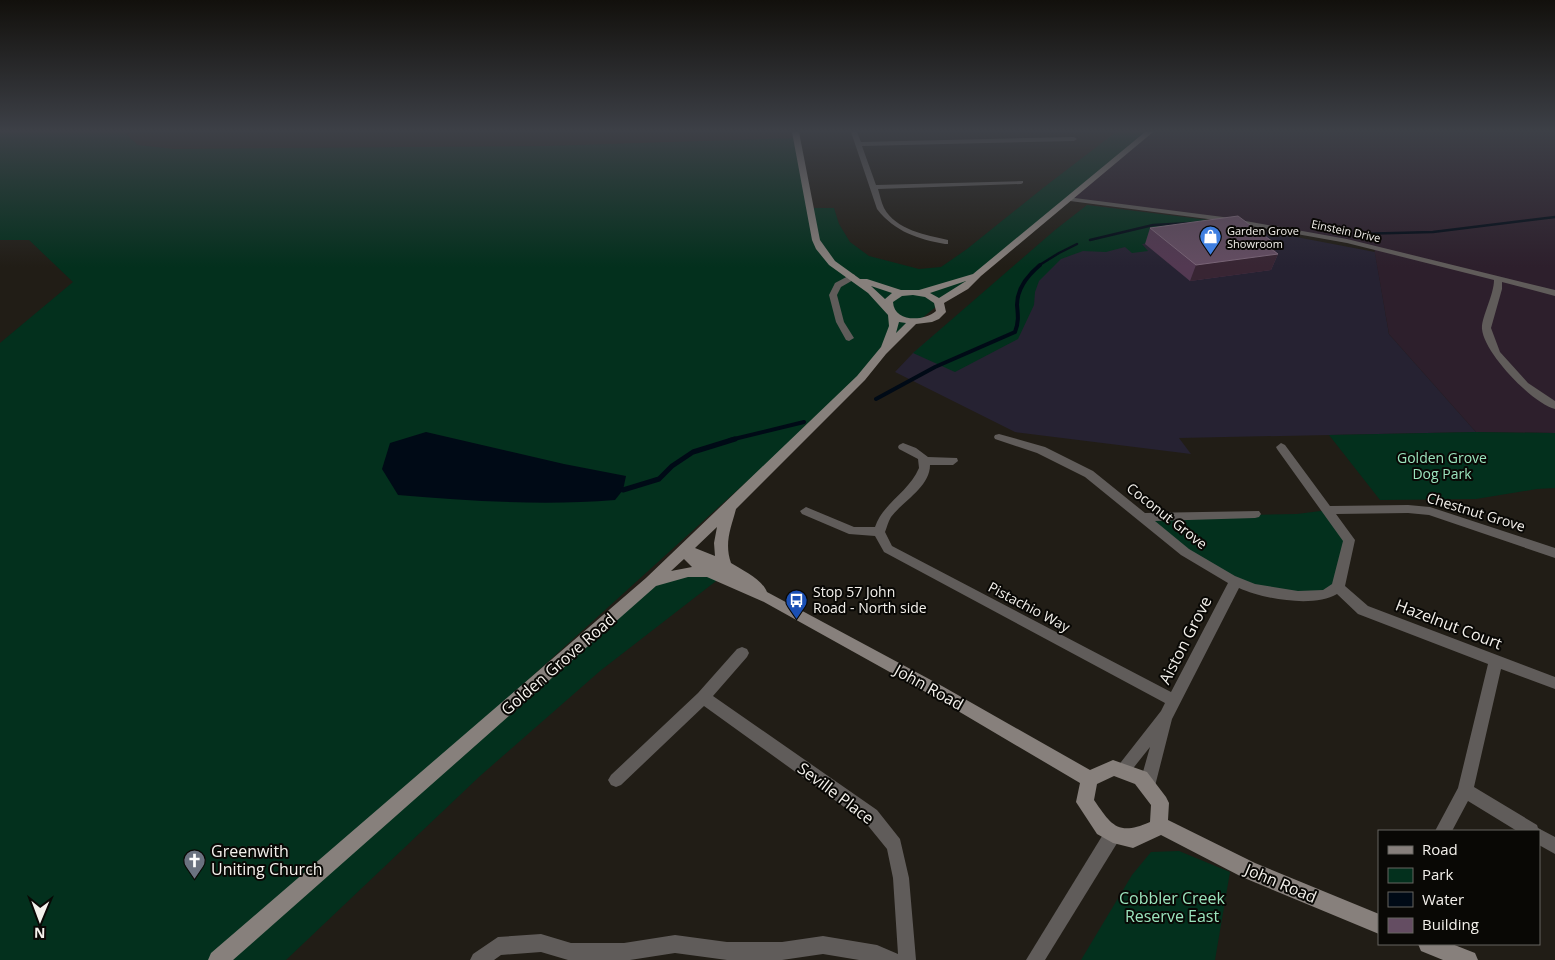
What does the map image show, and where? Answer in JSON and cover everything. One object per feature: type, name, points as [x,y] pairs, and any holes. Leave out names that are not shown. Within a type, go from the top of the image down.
[{"type":"main road","points":[[804,177],[818,245],[827,259],[873,293],[890,311],[914,321],[932,319],[938,316],[942,307],[939,302],[920,293]]},
{"type":"main road","points":[[939,302],[965,287],[978,274],[1097,177]]},
{"type":"main road","points":[[852,277],[900,293],[920,293],[978,274]]},
{"type":"main road","points":[[890,311],[889,299],[900,293]]},
{"type":"main road","name":"Golden Grove Road","points":[[882,352],[894,326],[890,311]]},
{"type":"main road","name":"Golden Grove Road","points":[[218,960],[651,582],[732,506],[861,378],[882,352],[914,321]]},
{"type":"main road","points":[[725,566],[719,548],[721,533],[732,506]]},
{"type":"main road","name":"John Road","points":[[684,550],[704,555],[743,576],[768,598]]},
{"type":"main road","name":"John Road","points":[[684,550],[695,564],[708,572],[768,598],[1013,733],[1089,779]]},
{"type":"main road","points":[[651,582],[688,572],[708,572]]},
{"type":"main road","points":[[1113,768],[1141,778],[1160,803],[1159,825],[1157,828],[1134,839],[1113,834],[1103,828],[1085,802],[1089,779],[1113,768]]},
{"type":"main road","name":"John Road","points":[[1159,825],[1249,870],[1378,924]]},
{"type":"main road","points":[[1430,945],[1468,960]]},
{"type":"street","points":[[869,177],[887,217],[897,225],[921,238],[945,242]]},
{"type":"street","points":[[873,187],[1021,182]]},
{"type":"street","name":"Einstein Drive","points":[[1070,199],[1223,219],[1347,241],[1555,293]]},
{"type":"street","points":[[849,338],[840,322],[833,295],[838,285],[852,277]]},
{"type":"street","points":[[1498,279],[1498,289],[1486,328],[1496,352],[1525,385],[1555,406]]},
{"type":"street","name":"Coconut Grove","points":[[999,437],[1041,450],[1089,474],[1185,552],[1253,589],[1298,596],[1325,595],[1338,587]]},
{"type":"street","points":[[806,511],[853,531],[879,532],[885,516],[912,491],[925,467],[925,461],[921,456],[903,447]]},
{"type":"street","points":[[1281,447],[1349,540],[1338,587]]},
{"type":"street","points":[[925,461],[953,461]]},
{"type":"street","name":"Chestnut Grove","points":[[1328,510],[1408,509],[1430,511],[1555,553]]},
{"type":"street","points":[[1142,517],[1255,514]]},
{"type":"street","name":"Pistachio Way","points":[[879,532],[888,549],[1174,701]]},
{"type":"street","name":"Aiston Grove","points":[[1122,771],[1166,716],[1236,581]]},
{"type":"street","name":"Hazelnut Court","points":[[1338,587],[1363,610],[1555,683]]},
{"type":"street","points":[[616,780],[703,697],[742,653]]},
{"type":"street","points":[[1444,830],[1465,790],[1496,661]]},
{"type":"street","name":"Seville Place","points":[[703,697],[871,816],[894,845],[901,878],[907,960]]},
{"type":"street","name":"Aiston Grove","points":[[1147,786],[1166,716]]},
{"type":"street","points":[[1465,790],[1529,830]]},
{"type":"street","points":[[1034,960],[1113,834]]},
{"type":"street","points":[[1540,837],[1555,846]]},
{"type":"street","points":[[478,960],[498,946],[541,943],[571,952],[624,952],[675,944],[727,951],[782,951],[823,945],[877,954],[891,960]]},
{"type":"shaded area","points":[[1097,177],[1555,177],[1555,433],[1476,432],[1389,334],[1374,248],[1249,224],[1070,199]]},
{"type":"shaded area","points":[[1087,205],[1213,221],[1375,252],[1389,334],[1476,432],[1179,438],[1191,454],[1015,432],[895,372],[913,353]]},
{"type":"green space","points":[[0,177],[804,177],[810,208],[834,208],[839,224],[850,242],[869,256],[919,269],[941,267],[967,249],[1058,177],[1094,177],[910,328],[861,378],[401,795],[651,582],[688,572],[720,578],[600,671],[480,776],[286,960],[0,960],[0,343],[73,282],[29,240],[0,240]]},
{"type":"green space","points":[[1087,205],[1208,220],[1265,230],[1266,239],[1232,232],[1142,244],[1148,251],[1132,253],[1125,247],[1106,252],[1083,251],[1061,259],[1039,281],[1035,292],[1034,305],[1018,339],[955,372],[913,353],[1055,230]]},
{"type":"green space","name":"Golden Grove Dog Park","points":[[1476,432],[1555,433],[1555,488],[1476,499],[1380,500],[1329,435]]},
{"type":"green space","points":[[1328,510],[1349,540],[1338,587],[1298,596],[1231,579],[1142,517],[1297,514]]},
{"type":"green space","name":"Cobbler Creek Reserve East","points":[[1179,851],[1230,872],[1215,960],[1081,960],[1132,875],[1151,852]]},
{"type":"water","points":[[426,432],[564,464],[626,476],[623,490],[615,500],[561,503],[479,501],[398,495],[382,469],[390,443]]},
{"type":"building","points":[[1238,216],[1277,245],[1267,246],[1278,254],[1196,265],[1150,228]]},
{"type":"waterway","points":[[1356,234],[1433,232],[1555,217]]},
{"type":"waterway","points":[[1090,240],[1153,225],[1191,223]]},
{"type":"waterway","points":[[1038,266],[1077,244]]},
{"type":"waterway","points":[[876,399],[935,367],[1015,332],[1018,322],[1017,299],[1019,293],[1027,278],[1040,265]]},
{"type":"waterway","points":[[730,440],[804,422]]},
{"type":"waterway","points":[[623,490],[659,479],[672,466],[693,452],[735,439]]},
{"type":"place","name":"Garden Grove Showroom","points":[[1211,256]]},
{"type":"place","name":"Stop 57 John Road - North side","points":[[797,619]]},
{"type":"place","name":"Greenwith Uniting Church","points":[[195,879]]}]
